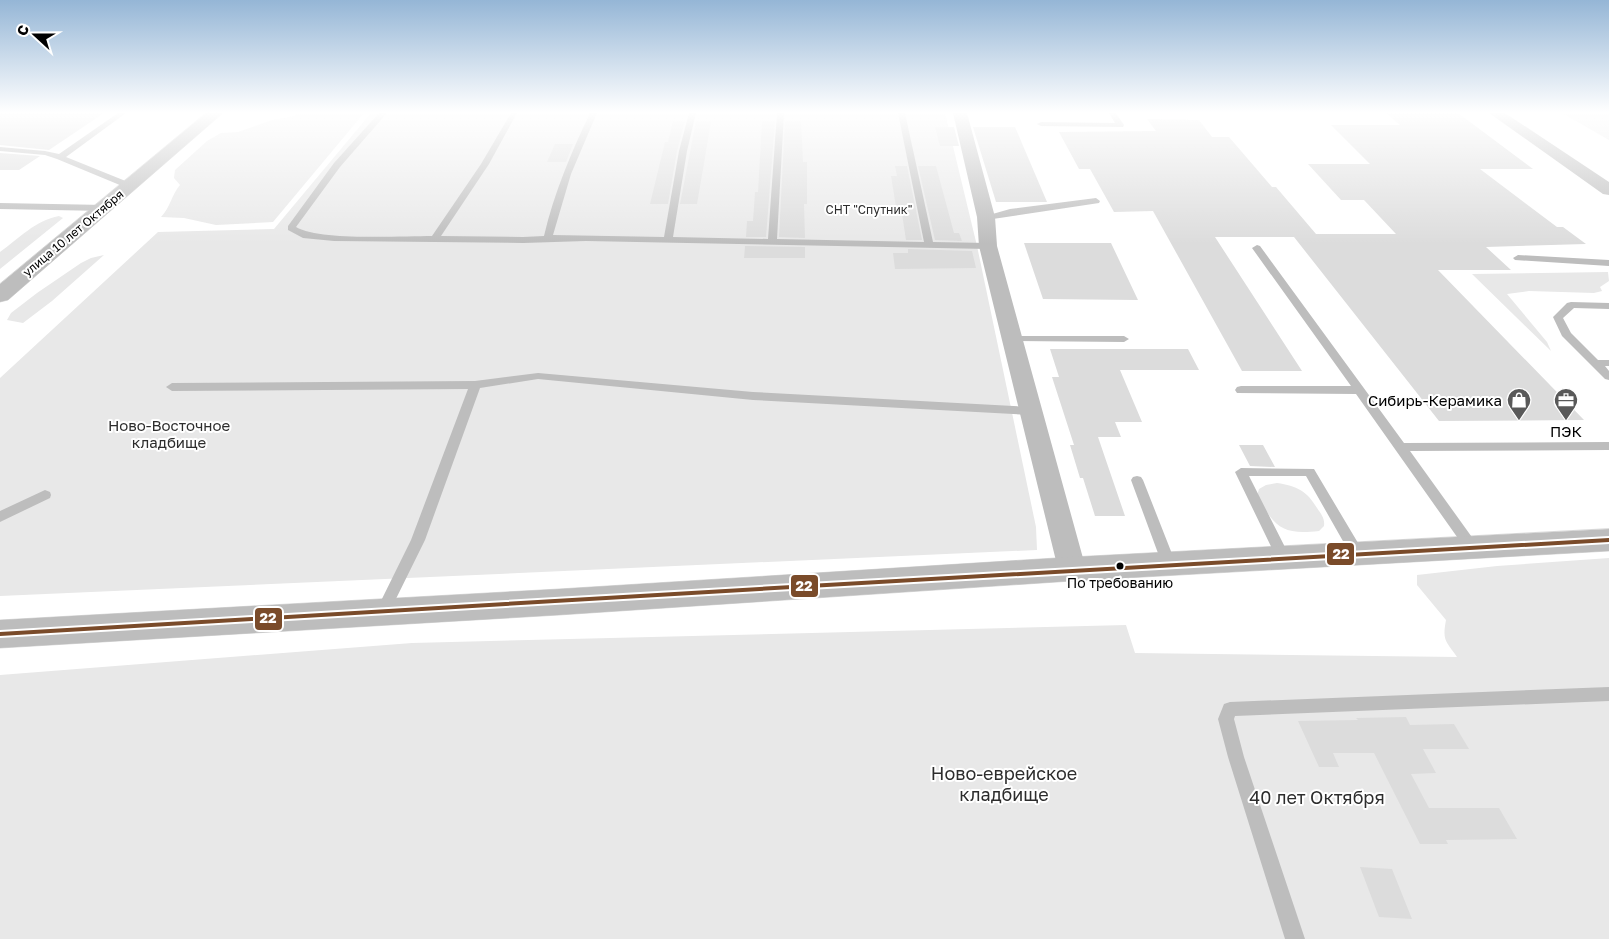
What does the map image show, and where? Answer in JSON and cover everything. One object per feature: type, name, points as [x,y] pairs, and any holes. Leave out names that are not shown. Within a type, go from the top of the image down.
[{"type":"main road","name":"улица 10 лет Октября","points":[[0,295],[164,157]]},
{"type":"main road","points":[[0,634],[559,602],[1072,569],[1609,540]]},
{"type":"street","points":[[971,157],[986,217],[988,246],[1072,569]]},
{"type":"street","points":[[1560,157],[1609,190]]},
{"type":"lane","points":[[60,157],[130,186]]},
{"type":"lane","points":[[344,157],[290,228],[303,235],[334,238],[434,240],[523,240],[548,238],[988,246]]},
{"type":"lane","points":[[434,240],[489,157]]},
{"type":"lane","points":[[548,238],[553,212],[574,157]]},
{"type":"lane","points":[[668,240],[682,157]]},
{"type":"lane","points":[[772,241],[778,157]]},
{"type":"lane","points":[[911,157],[929,244]]},
{"type":"lane","points":[[986,217],[1096,201]]},
{"type":"lane","points":[[0,206],[105,208]]},
{"type":"lane","points":[[1257,248],[1472,547]]},
{"type":"lane","points":[[1518,258],[1609,263]]},
{"type":"lane","points":[[1609,306],[1571,305],[1558,317],[1566,334],[1609,377]]},
{"type":"lane","points":[[1013,339],[1124,339]]},
{"type":"lane","points":[[1595,363],[1609,363]]},
{"type":"lane","points":[[172,387],[475,384],[538,376],[753,396],[1030,411]]},
{"type":"lane","points":[[383,611],[418,540],[475,384]]},
{"type":"lane","points":[[1241,390],[1358,390]]},
{"type":"lane","points":[[1400,447],[1609,446]]},
{"type":"lane","points":[[1283,557],[1241,472],[1310,472],[1357,553]]},
{"type":"lane","points":[[1137,480],[1168,564]]},
{"type":"lane","points":[[0,517],[45,495]]},
{"type":"lane","points":[[1295,939],[1236,757],[1226,719],[1230,709],[1609,694]]},
{"type":"green space","points":[[190,157],[327,157],[273,222],[216,225],[184,218],[161,217],[180,185],[174,178],[175,170]]},
{"type":"green space","name":"Ново-Восточное кладбище","points":[[334,157],[956,157],[977,246],[1036,527],[1037,550],[0,596],[0,378],[158,232],[274,229]]},
{"type":"green space","points":[[59,216],[63,218],[0,269],[0,252],[43,221]]},
{"type":"green space","points":[[104,255],[52,301],[23,323],[7,320],[11,313],[81,263]]},
{"type":"green space","points":[[1608,272],[1609,281],[1600,287],[1602,291],[1594,293],[1529,291],[1507,294],[1547,342],[1551,351],[1472,274]]},
{"type":"green space","points":[[1277,483],[1301,490],[1309,497],[1323,518],[1324,526],[1319,531],[1296,532],[1280,527],[1275,522],[1257,496],[1259,489],[1266,485]]},
{"type":"green space","name":"Ново-еврейское кладбище","points":[[1609,558],[1609,939],[0,939],[0,675],[412,643],[1126,625],[1135,653],[1457,657],[1445,637],[1446,620],[1417,585],[1417,575],[1497,566]]},
{"type":"building","points":[[0,157],[39,157],[19,170],[0,170]]},
{"type":"building","points":[[549,157],[568,157],[566,162],[547,162]]},
{"type":"building","points":[[661,157],[676,157],[668,204],[650,204]]},
{"type":"building","points":[[689,157],[705,157],[697,204],[680,204]]},
{"type":"building","points":[[760,157],[772,157],[766,237],[746,237],[747,221],[753,221],[755,192],[758,192]]},
{"type":"building","points":[[783,157],[803,157],[803,162],[807,162],[807,204],[804,204],[805,238],[779,237]]},
{"type":"building","points":[[982,157],[1028,157],[1047,202],[996,202]]},
{"type":"building","points":[[1072,157],[1246,157],[1272,187],[1276,187],[1316,234],[1396,234],[1364,200],[1341,200],[1308,164],[1370,164],[1363,157],[1517,157],[1533,169],[1480,169],[1557,227],[1563,227],[1586,244],[1486,247],[1511,270],[1438,270],[1584,420],[1439,421],[1294,237],[1215,237],[1302,371],[1242,371],[1153,211],[1114,212],[1090,169],[1079,169]]},
{"type":"building","points":[[895,166],[907,166],[922,240],[906,240],[901,207],[896,207],[891,176],[897,176]]},
{"type":"building","points":[[918,166],[936,166],[954,233],[959,233],[962,241],[935,240]]},
{"type":"building","points":[[1024,243],[1111,243],[1138,300],[1043,299]]},
{"type":"building","points":[[745,246],[805,247],[805,258],[744,258]]},
{"type":"building","points":[[908,249],[972,251],[976,268],[895,269],[893,253],[908,253]]},
{"type":"building","points":[[1050,349],[1188,349],[1199,370],[1120,370],[1142,422],[1115,422],[1121,437],[1098,437],[1125,516],[1095,516],[1083,478],[1080,478],[1070,445],[1074,445],[1052,377],[1059,377]]},
{"type":"building","points":[[1239,445],[1263,445],[1275,467],[1250,466]]},
{"type":"building","points":[[1406,717],[1410,725],[1454,724],[1469,749],[1423,749],[1436,773],[1411,774],[1429,808],[1499,808],[1517,839],[1446,840],[1448,844],[1420,844],[1374,753],[1333,753],[1339,767],[1319,767],[1298,721]]},
{"type":"building","points":[[1360,867],[1392,869],[1412,919],[1379,917]]},
{"type":"transit line","name":"22","points":[[0,634],[559,602],[1072,569],[1609,540]]},
{"type":"place","name":"Сибирь-Керамика","points":[[1519,421]]},
{"type":"place","name":"ПЭК","points":[[1566,421]]},
{"type":"place","name":"По требованию","points":[[1120,566]]},
{"type":"park label","name":"СНТ \"Спутник\"","points":[[869,209]]},
{"type":"park label","name":"40 лет Октября","points":[[1317,797]]}]
